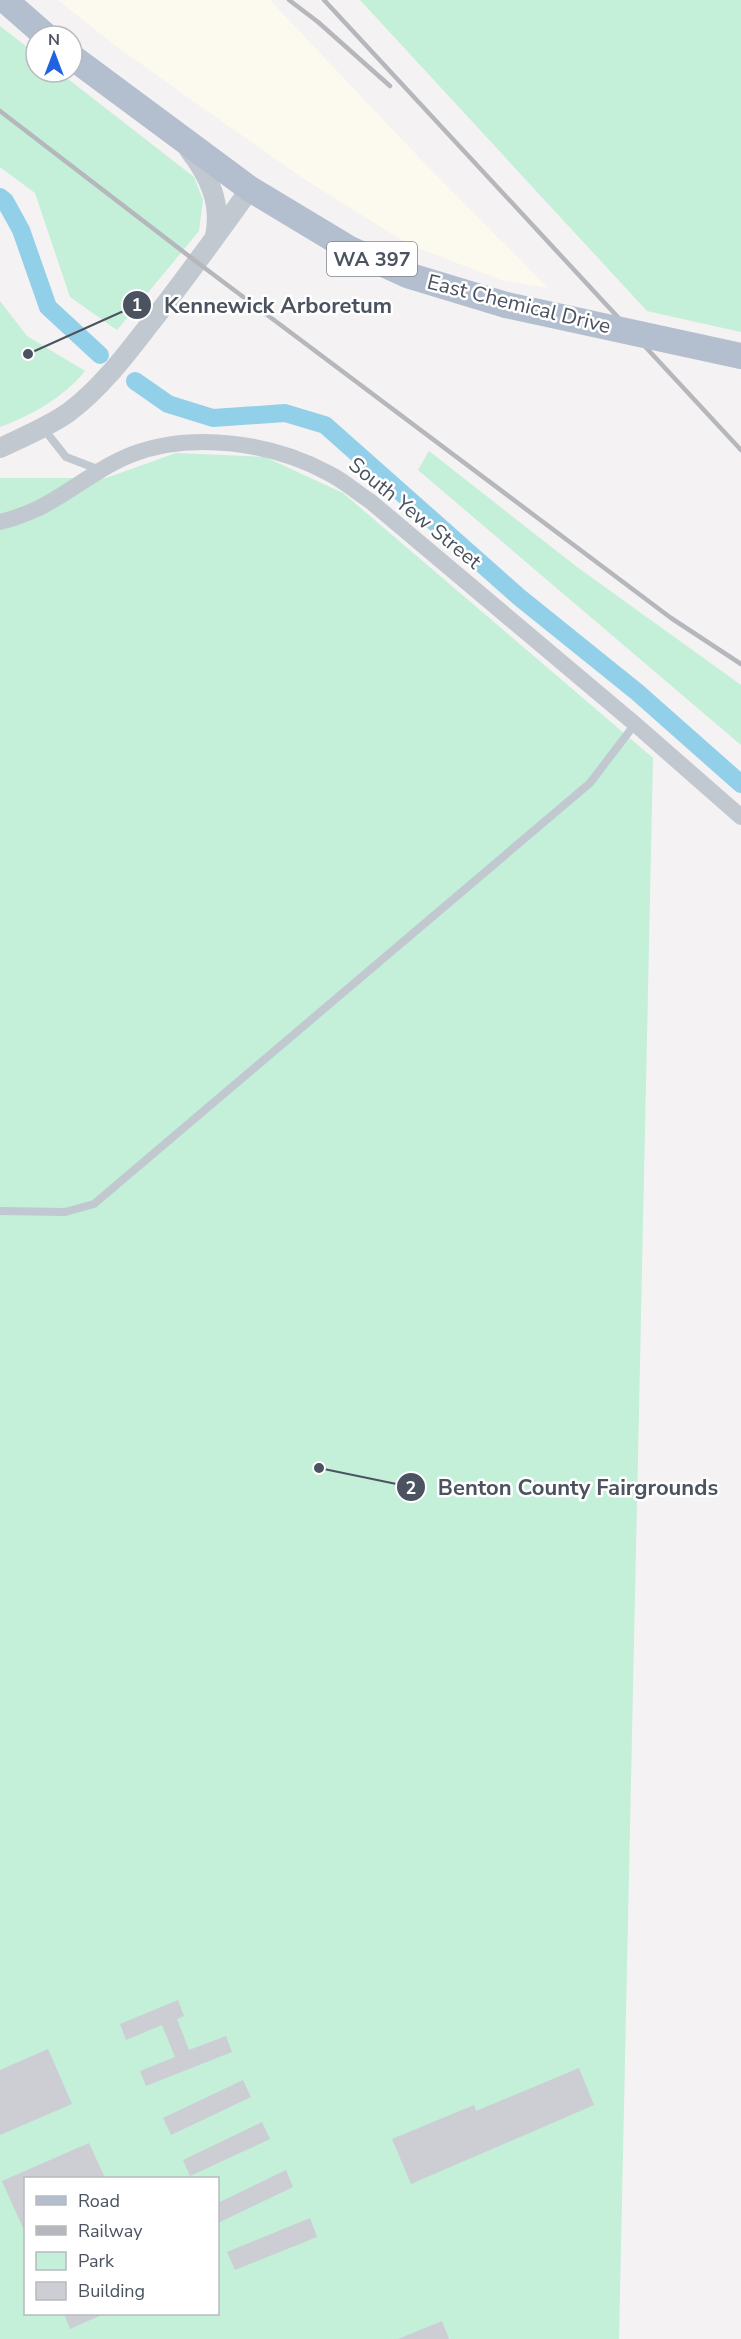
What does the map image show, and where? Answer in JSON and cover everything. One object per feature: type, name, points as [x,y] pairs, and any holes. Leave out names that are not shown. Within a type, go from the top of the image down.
[{"type":"main road","points":[[5,0],[32,24]]},
{"type":"main road","name":"East Chemical Drive","points":[[84,66],[249,189],[348,248],[407,275],[506,305],[741,356]]},
{"type":"street","points":[[178,136],[201,166],[215,196],[218,219],[214,240]]},
{"type":"street","points":[[0,448],[68,413],[96,388],[122,360],[214,240],[249,189]]},
{"type":"street","name":"South Yew Street","points":[[0,522],[39,508],[101,470],[134,453],[165,446],[208,442],[250,445],[289,455],[329,473],[370,501],[635,724],[741,817]]},
{"type":"lane","points":[[42,427],[66,458],[101,470]]},
{"type":"lane","points":[[0,1211],[65,1212],[94,1204],[590,783],[635,724]]},
{"type":"shaded area","points":[[58,0],[270,0],[426,165],[548,288],[501,280],[408,244],[304,179],[112,43]]},
{"type":"green space","points":[[360,0],[741,0],[741,332],[647,311]]},
{"type":"green space","points":[[0,26],[24,45],[24,84],[74,84],[194,177],[203,200],[199,231],[117,330],[70,297],[35,193],[0,167]]},
{"type":"green space","points":[[0,301],[27,336],[85,371],[46,405],[0,427]]},
{"type":"green space","points":[[429,451],[577,567],[741,685],[741,745],[418,470]]},
{"type":"green space","points":[[176,453],[265,457],[343,493],[653,758],[619,2339],[0,2339],[0,478],[106,478]]},
{"type":"building","points":[[178,2000],[184,2016],[177,2019],[189,2050],[226,2036],[232,2052],[146,2086],[140,2071],[175,2057],[162,2025],[126,2040],[120,2024]]},
{"type":"building","points":[[48,2049],[72,2104],[0,2135],[0,2070]]},
{"type":"building","points":[[579,2068],[594,2105],[411,2184],[392,2139],[474,2105],[476,2111]]},
{"type":"building","points":[[243,2080],[251,2097],[171,2135],[163,2118]]},
{"type":"building","points":[[262,2122],[270,2139],[190,2176],[183,2160]]},
{"type":"building","points":[[89,2143],[105,2177],[24,2177],[24,2230],[2,2181]]},
{"type":"building","points":[[286,2170],[293,2187],[219,2223],[219,2203]]},
{"type":"building","points":[[310,2218],[317,2237],[235,2270],[227,2252]]},
{"type":"building","points":[[65,2315],[102,2315],[70,2329]]},
{"type":"building","points":[[442,2321],[449,2339],[398,2339]]},
{"type":"waterway","points":[[0,197],[5,201],[21,230],[48,307],[100,355]]},
{"type":"waterway","points":[[135,381],[168,404],[213,418],[285,413],[325,425],[519,597],[637,692],[741,784]]},
{"type":"railway","points":[[289,0],[318,22],[390,86]]},
{"type":"railway","points":[[324,0],[741,450]]},
{"type":"railway","points":[[0,111],[198,263],[671,618],[741,664]]},
{"type":"place","name":"Kennewick Arboretum","points":[[28,354]]},
{"type":"place","name":"Benton County Fairgrounds","points":[[319,1468]]}]
